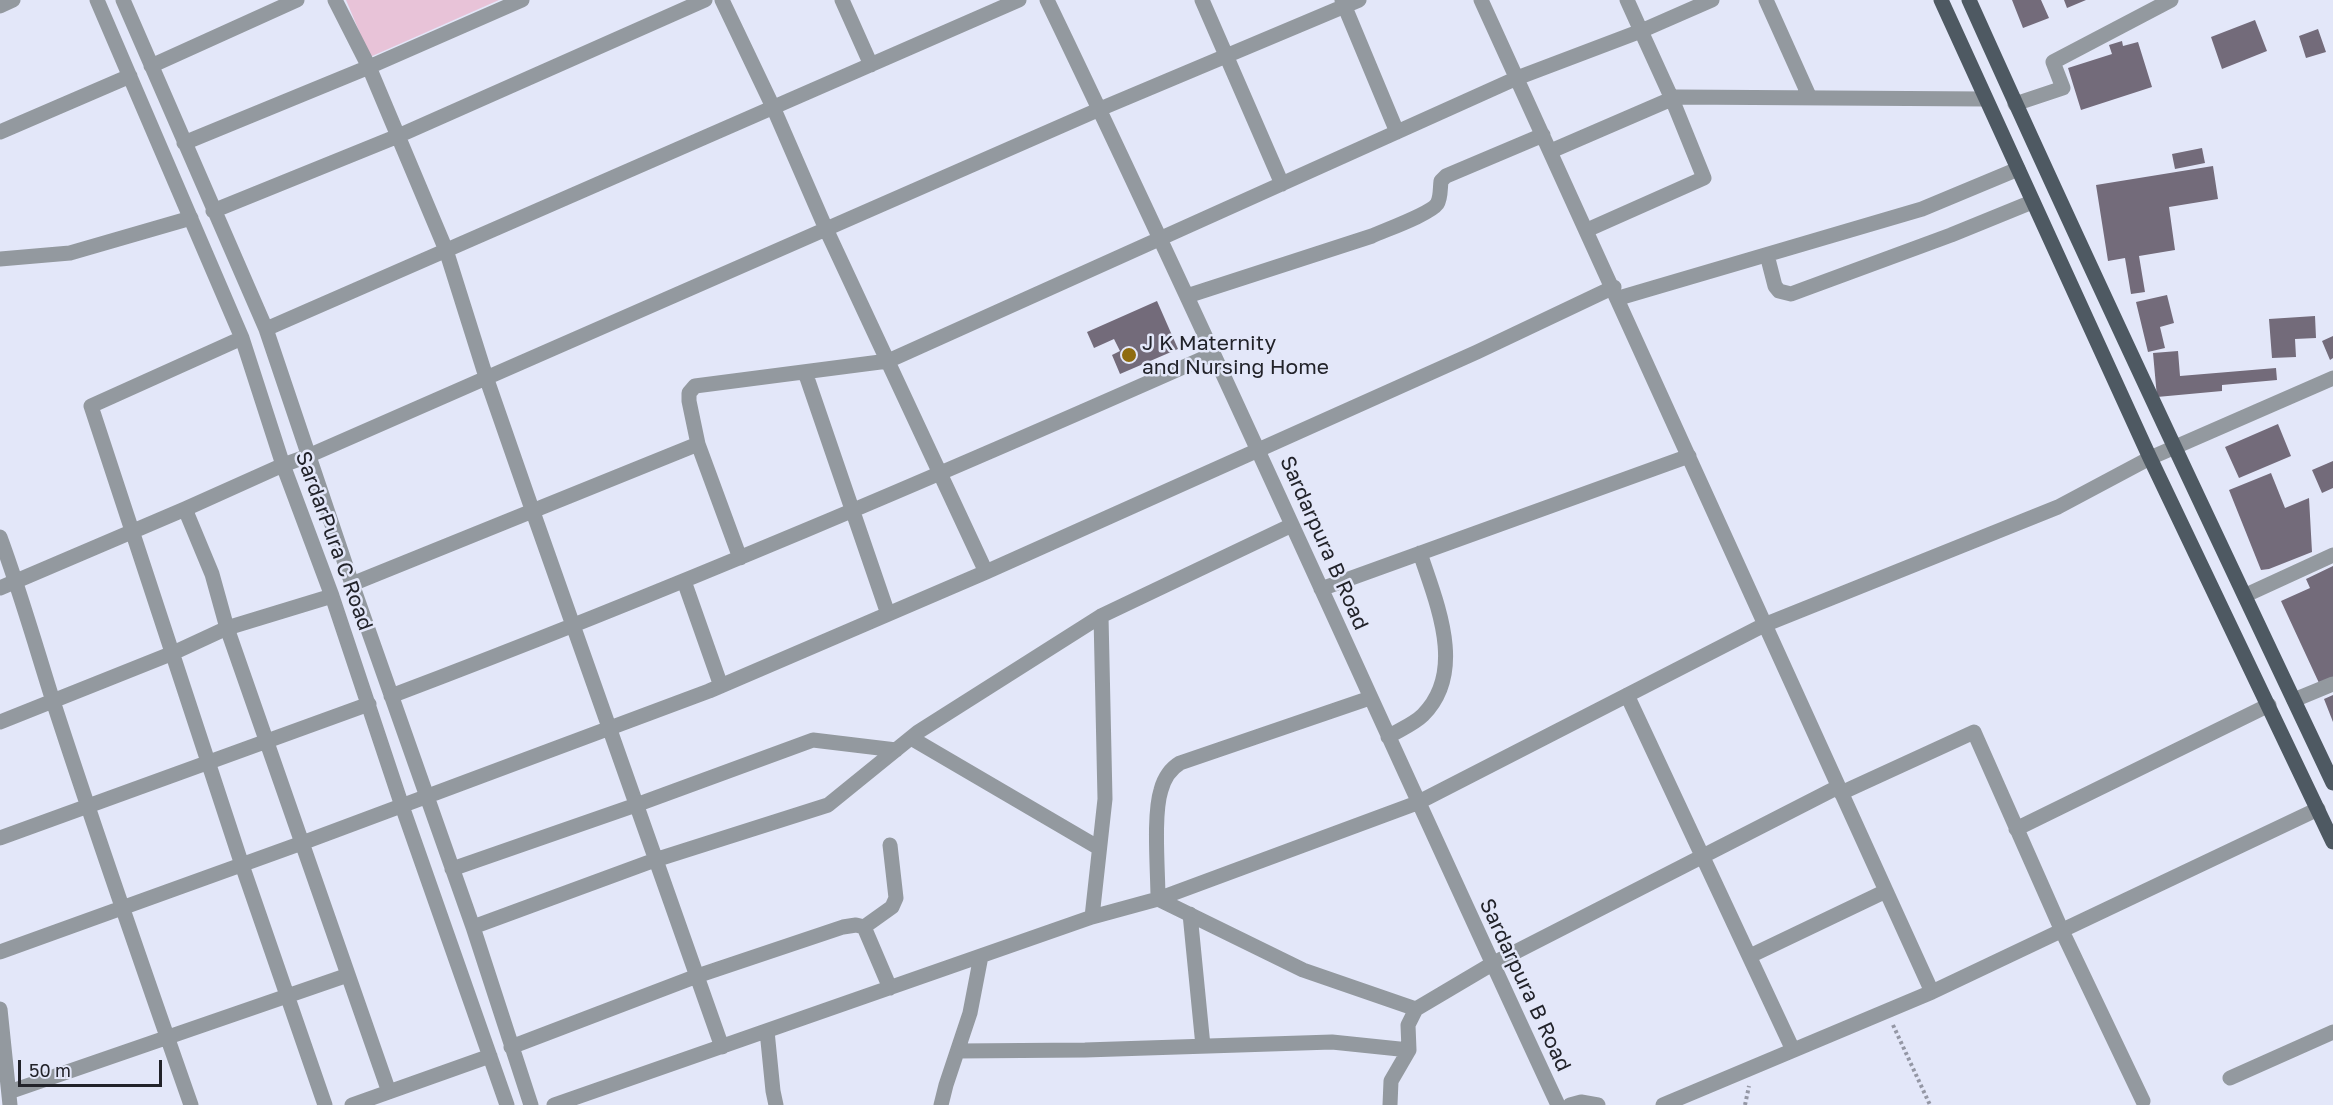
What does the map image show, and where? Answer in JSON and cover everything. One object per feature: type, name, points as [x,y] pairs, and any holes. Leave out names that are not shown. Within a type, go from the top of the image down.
[{"type":"main road","points":[[1941,0],[2150,458],[2333,842]]},
{"type":"main road","points":[[1969,0],[2174,448],[2246,595],[2333,783]]},
{"type":"street","points":[[0,6],[13,0]]},
{"type":"street","name":"SardarPura C Road","points":[[96,0],[242,338],[507,1105]]},
{"type":"street","name":"SardarPura C Road","points":[[123,0],[266,329],[352,584],[473,927],[531,1105]]},
{"type":"street","points":[[151,66],[297,0]]},
{"type":"street","points":[[335,0],[369,67],[446,250],[486,377],[608,729],[722,1047]]},
{"type":"street","points":[[184,143],[369,67],[522,0]]},
{"type":"street","points":[[213,211],[398,136],[705,0]]},
{"type":"street","points":[[722,0],[986,572]]},
{"type":"street","points":[[842,0],[871,65]]},
{"type":"street","points":[[266,329],[1019,0]]},
{"type":"street","name":"Sardarpura B Road","points":[[1047,0],[1259,449],[1370,698],[1558,1105]]},
{"type":"street","points":[[1202,0],[1282,184]]},
{"type":"street","points":[[0,588],[308,456],[1343,3],[1359,0]]},
{"type":"street","points":[[1481,0],[1932,992]]},
{"type":"street","points":[[1587,230],[1704,178],[1672,99],[1627,0]]},
{"type":"street","points":[[740,558],[698,444],[689,401],[689,393],[695,386],[888,361],[1517,78],[1641,31],[1712,0]]},
{"type":"street","points":[[1766,0],[1810,98]]},
{"type":"street","points":[[2015,104],[2063,88],[2053,62],[2170,0]]},
{"type":"street","points":[[1343,3],[1397,132]]},
{"type":"street","points":[[0,132],[130,76]]},
{"type":"street","points":[[1551,151],[1676,97],[1986,99]]},
{"type":"street","points":[[1186,296],[1372,236],[1397,225],[1436,205],[1440,198],[1441,181],[1446,176],[1543,135]]},
{"type":"street","points":[[0,952],[302,843],[721,686],[986,572],[1477,352],[1616,293],[1767,255],[1922,209],[2018,169]]},
{"type":"street","points":[[1767,255],[1775,286],[1779,291],[1791,294],[1951,235],[2032,202]]},
{"type":"street","points":[[0,259],[70,253],[191,218]]},
{"type":"street","points":[[242,338],[91,406],[242,865],[325,1105]]},
{"type":"street","points":[[392,696],[573,627],[941,475],[1213,354]]},
{"type":"street","points":[[805,372],[851,512],[888,614]]},
{"type":"street","points":[[554,1105],[1092,917],[1158,899],[1418,803],[1764,625],[2058,507],[2150,458],[2333,378]]},
{"type":"street","points":[[352,584],[698,444]]},
{"type":"street","points":[[1321,589],[1689,456]]},
{"type":"street","points":[[185,509],[213,574],[227,628],[389,1092]]},
{"type":"street","points":[[473,927],[655,860],[828,805],[911,738],[1101,616],[1292,525]]},
{"type":"street","points":[[0,537],[122,908],[191,1105]]},
{"type":"street","points":[[1388,737],[1422,717],[1433,704],[1441,684],[1445,663],[1445,638],[1441,618],[1420,553]]},
{"type":"street","points":[[2246,595],[2333,555]]},
{"type":"street","points":[[684,581],[721,686]]},
{"type":"street","points":[[0,722],[173,653],[227,628],[332,596]]},
{"type":"street","points":[[1092,917],[1105,799],[1101,616]]},
{"type":"street","points":[[2294,700],[2333,684]]},
{"type":"street","points":[[1627,695],[1704,855],[1793,1050]]},
{"type":"street","points":[[1158,899],[1160,791],[1172,768],[1180,763],[1370,698]]},
{"type":"street","points":[[0,838],[369,704]]},
{"type":"street","points":[[2016,829],[2269,705]]},
{"type":"street","points":[[1390,1105],[1390,1081],[1409,1050],[1408,1025],[1416,1009],[1492,964],[1704,855],[1840,790],[1974,732],[2062,931],[2143,1101]]},
{"type":"street","points":[[911,738],[1099,848]]},
{"type":"street","points":[[452,869],[813,740],[896,750]]},
{"type":"street","points":[[1663,1105],[1932,992],[2318,809]]},
{"type":"street","points":[[511,1047],[697,976],[843,927],[856,925],[864,927],[892,907],[896,898],[890,845]]},
{"type":"street","points":[[1750,956],[1886,891]]},
{"type":"street","points":[[1158,899],[1303,970],[1416,1009]]},
{"type":"street","points":[[1190,914],[1203,1046]]},
{"type":"street","points":[[864,927],[890,988]]},
{"type":"street","points":[[941,1105],[970,1013],[981,956]]},
{"type":"street","points":[[0,1009],[10,1099],[168,1038],[348,975]]},
{"type":"street","points":[[767,1031],[772,1091],[776,1105]]},
{"type":"street","points":[[2230,1078],[2333,1032]]},
{"type":"street","points":[[958,1051],[1085,1050],[1332,1042],[1409,1050]]},
{"type":"street","points":[[352,1105],[490,1056]]},
{"type":"street","points":[[1570,1105],[1581,1102],[1598,1105]]},
{"type":"path","points":[[1887,1011],[1930,1105]]},
{"type":"shaded area","points":[[346,0],[499,0],[370,57]]},
{"type":"building","points":[[2012,0],[2041,0],[2049,18],[2023,28]]},
{"type":"building","points":[[2064,0],[2086,0],[2067,8]]},
{"type":"building","points":[[2255,20],[2267,51],[2222,69],[2211,37]]},
{"type":"building","points":[[2318,29],[2326,52],[2306,58],[2299,36]]},
{"type":"building","points":[[2122,41],[2123,46],[2138,42],[2152,87],[2081,110],[2068,68],[2112,54],[2109,45]]},
{"type":"building","points":[[2202,148],[2205,163],[2175,169],[2172,154]]},
{"type":"building","points":[[2213,166],[2218,199],[2169,207],[2175,250],[2139,256],[2145,292],[2131,294],[2125,258],[2108,261],[2096,185]]},
{"type":"building","points":[[2167,295],[2174,323],[2160,327],[2165,348],[2148,352],[2136,302]]},
{"type":"building","points":[[1157,301],[1178,349],[1120,374],[1112,355],[1120,351],[1114,339],[1094,348],[1087,332]]},
{"type":"building","points":[[2315,316],[2316,338],[2295,339],[2296,357],[2272,358],[2269,319]]},
{"type":"building","points":[[2333,336],[2333,358],[2330,360],[2322,341]]},
{"type":"building","points":[[2178,351],[2180,376],[2276,368],[2277,380],[2222,385],[2222,391],[2157,397],[2153,353]]},
{"type":"building","points":[[2278,424],[2291,456],[2239,478],[2225,447]]},
{"type":"building","points":[[2333,461],[2333,488],[2322,493],[2312,470]]},
{"type":"building","points":[[2271,473],[2285,508],[2309,498],[2312,552],[2261,570],[2229,490]]},
{"type":"building","points":[[2333,566],[2333,677],[2319,683],[2281,601],[2310,588],[2306,579]]},
{"type":"building","points":[[2333,695],[2333,722],[2324,699]]},
{"type":"place","name":"J K Maternity and Nursing Home","points":[[1129,355]]}]
